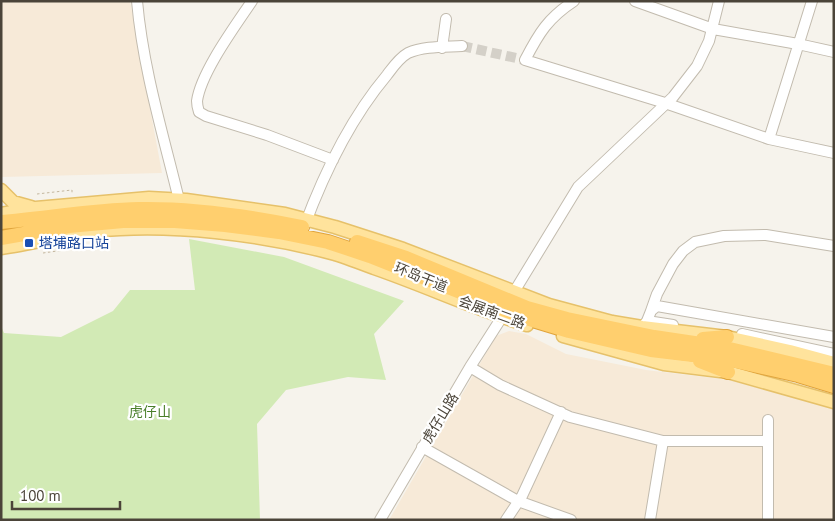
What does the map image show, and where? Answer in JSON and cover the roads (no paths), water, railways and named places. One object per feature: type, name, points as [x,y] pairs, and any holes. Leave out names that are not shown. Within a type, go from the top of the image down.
[{"type":"highway","points":[[129,200],[164,209]]},
{"type":"highway","name":"环岛干道","points":[[1,222],[93,213],[164,209],[305,224],[406,258],[528,308],[678,347],[798,375],[834,386]]},
{"type":"highway","name":"环岛干道","points":[[4,245],[69,226],[123,221],[205,223],[279,232],[328,242],[523,317],[568,331],[651,350],[678,347],[721,347],[834,374]]},
{"type":"highway","points":[[678,347],[727,337]]},
{"type":"highway","points":[[678,347],[728,372]]},
{"type":"main road","points":[[1,190],[13,202],[22,206],[36,208]]},
{"type":"main road","points":[[1,214],[36,208],[149,198],[179,200],[285,214],[305,224],[335,227],[403,249],[514,292],[612,322],[647,320],[790,351],[834,363]]},
{"type":"main road","name":"会展南二路","points":[[4,245],[94,231],[141,229],[208,231],[282,241],[336,254],[502,317],[664,364],[728,372],[834,402]]},
{"type":"street","points":[[137,1],[140,31],[154,102],[179,200]]},
{"type":"street","points":[[252,1],[230,33],[200,91],[197,103],[199,112],[333,160]]},
{"type":"street","points":[[574,1],[552,18],[538,35],[525,60],[769,138],[834,153]]},
{"type":"street","points":[[635,1],[713,30],[834,52]]},
{"type":"street","points":[[514,292],[578,187],[666,104],[697,66],[713,30],[719,1]]},
{"type":"street","points":[[769,138],[812,1]]},
{"type":"street","points":[[442,48],[446,20]]},
{"type":"street","points":[[305,224],[333,160],[358,114],[401,58],[416,51],[462,46]]},
{"type":"street","points":[[647,320],[657,294],[673,264],[683,250],[695,242],[724,236],[766,235],[834,246]]},
{"type":"street","points":[[647,320],[657,306],[834,337]]},
{"type":"street","name":"虎仔山路","points":[[380,520],[470,367],[502,317]]},
{"type":"street","points":[[647,320],[737,333],[834,354]]},
{"type":"street","points":[[470,367],[500,385],[570,417],[663,441],[768,441]]},
{"type":"street","points":[[506,520],[518,501],[561,412]]},
{"type":"street","points":[[768,420],[768,520]]},
{"type":"street","points":[[650,520],[663,441]]},
{"type":"street","points":[[422,448],[518,501],[571,520]]},
{"type":"tunnel","points":[[462,46],[525,60]]},
{"type":"place","name":"塔埔路口站","points":[[29,243]]},
{"type":"park label","name":"虎仔山","points":[[150,412]]}]
